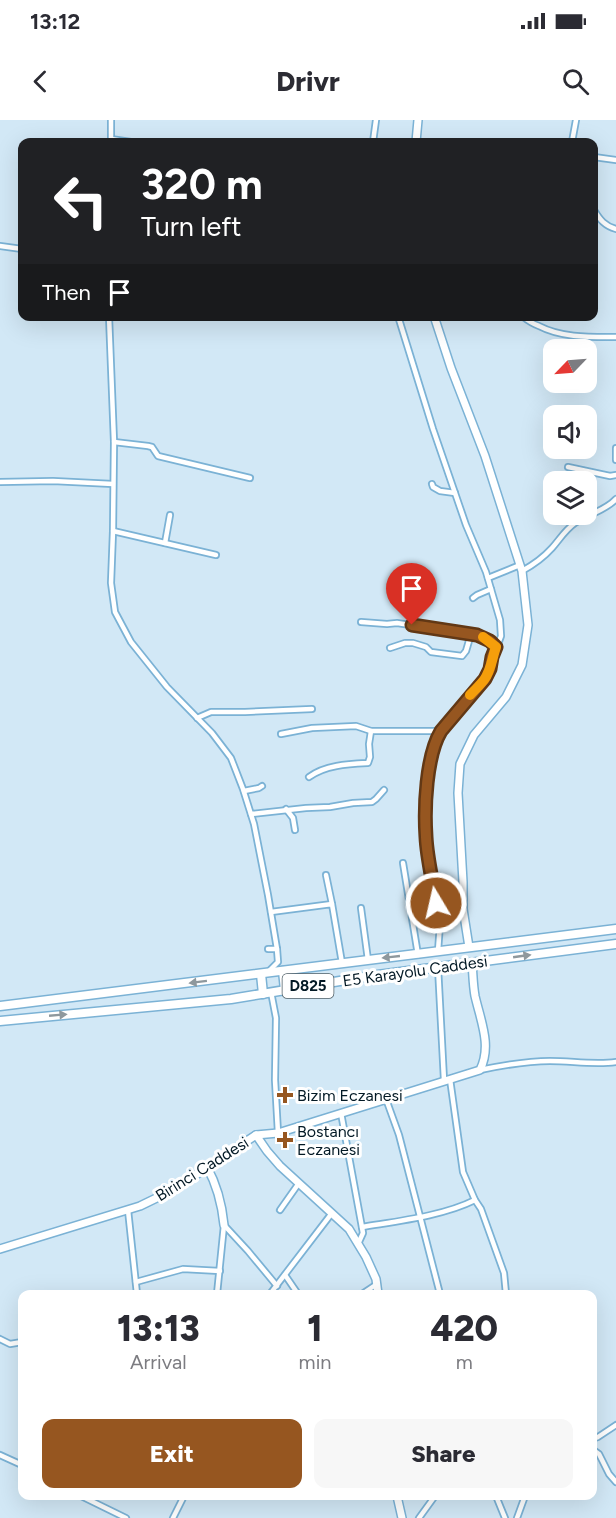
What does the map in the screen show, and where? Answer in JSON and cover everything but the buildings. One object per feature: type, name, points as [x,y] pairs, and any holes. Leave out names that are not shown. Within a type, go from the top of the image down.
[{"type":"highway","name":"E5 Karayolu Caddesi","points":[[0,1006],[616,929]]},
{"type":"highway","name":"E5 Karayolu Caddesi","points":[[0,1021],[231,999],[370,976],[616,944]]},
{"type":"highway","points":[[283,971],[285,990]]},
{"type":"highway","points":[[264,973],[267,993]]},
{"type":"street","points":[[111,120],[111,138]]},
{"type":"street","points":[[374,138],[376,120]]},
{"type":"street","points":[[416,138],[418,120]]},
{"type":"street","points":[[573,138],[576,120]]},
{"type":"street","points":[[598,158],[616,160]]},
{"type":"street","points":[[598,217],[606,225],[616,229]]},
{"type":"street","points":[[0,246],[18,248]]},
{"type":"street","points":[[109,321],[114,442],[111,583],[115,612],[130,642],[167,687],[212,733],[231,758],[251,814],[277,949],[278,962],[264,973]]},
{"type":"street","points":[[400,321],[466,525],[488,578],[500,620],[501,636],[485,679],[441,731],[431,756],[426,838],[440,924],[438,951]]},
{"type":"street","points":[[436,321],[485,456],[521,568],[528,625],[522,665],[506,697],[474,735],[460,764],[458,793],[463,909],[469,947]]},
{"type":"street","points":[[530,321],[551,331],[575,336],[616,337]]},
{"type":"street","points":[[114,442],[152,447],[158,456],[250,478]]},
{"type":"street","points":[[616,448],[616,460]]},
{"type":"street","points":[[568,466],[610,476],[616,475]]},
{"type":"street","points":[[0,482],[53,481],[113,484]]},
{"type":"street","points":[[432,484],[441,491],[455,493]]},
{"type":"street","points":[[488,578],[536,563],[577,521],[606,508],[616,500]]},
{"type":"street","points":[[165,543],[170,515]]},
{"type":"street","points":[[113,531],[216,555]]},
{"type":"street","points":[[473,598],[491,589]]},
{"type":"street","points":[[361,622],[398,623],[471,634],[484,638],[496,647]]},
{"type":"street","points":[[390,648],[413,643],[426,646],[431,652],[462,656],[466,651],[471,634]]},
{"type":"street","points":[[197,718],[211,712],[312,709]]},
{"type":"street","points":[[281,734],[312,728],[356,726],[371,731],[441,731]]},
{"type":"street","points":[[309,777],[316,771],[324,769],[368,763],[371,731]]},
{"type":"street","points":[[244,791],[259,789],[262,786]]},
{"type":"street","points":[[251,814],[372,802],[384,790]]},
{"type":"street","points":[[286,809],[293,818],[295,830]]},
{"type":"street","points":[[403,864],[418,955]]},
{"type":"street","points":[[326,875],[342,963]]},
{"type":"street","points":[[271,912],[332,904]]},
{"type":"street","points":[[361,908],[368,960]]},
{"type":"street","points":[[268,949],[277,949]]},
{"type":"street","points":[[472,963],[475,993],[486,1042],[486,1059],[480,1070]]},
{"type":"street","points":[[438,967],[447,1079],[463,1172],[481,1209],[504,1273],[506,1290]]},
{"type":"street","points":[[267,993],[276,1018],[275,1080],[278,1133]]},
{"type":"street","name":"Birinci Caddesi","points":[[0,1249],[140,1206],[173,1190],[256,1135],[278,1133],[447,1079],[513,1062],[604,1064],[616,1062]]},
{"type":"street","points":[[386,1099],[399,1135],[439,1290]]},
{"type":"street","points":[[341,1113],[362,1227],[362,1238],[358,1244]]},
{"type":"street","points":[[256,1135],[267,1151],[349,1229],[376,1278],[378,1290]]},
{"type":"street","points":[[207,1167],[223,1210],[224,1225],[218,1290]]},
{"type":"street","points":[[280,1210],[300,1183]]},
{"type":"street","points":[[362,1227],[462,1206],[475,1200]]},
{"type":"street","points":[[128,1210],[137,1290]]},
{"type":"street","points":[[274,1290],[332,1213]]},
{"type":"street","points":[[224,1225],[277,1286]]},
{"type":"street","points":[[136,1282],[183,1269],[220,1271]]},
{"type":"street","points":[[285,1275],[295,1290]]},
{"type":"street","points":[[368,1290],[377,1284]]},
{"type":"street","points":[[0,1339],[10,1344],[18,1343]]},
{"type":"street","points":[[597,1437],[616,1425]]},
{"type":"street","points":[[597,1453],[616,1482]]},
{"type":"street","points":[[0,1455],[18,1463]]},
{"type":"street","points":[[89,1500],[126,1518]]},
{"type":"street","points":[[173,1518],[182,1500]]},
{"type":"street","points":[[398,1500],[402,1518]]},
{"type":"street","points":[[419,1518],[432,1500]]},
{"type":"street","points":[[498,1500],[505,1518]]},
{"type":"street","points":[[517,1518],[524,1500]]},
{"type":"slow traffic","points":[[470,695],[485,679],[496,647],[483,637]]},
{"type":"place","name":"Bizim Eczanesi","points":[[285,1095]]},
{"type":"place","name":"Bostancı Eczanesi","points":[[285,1140]]},
{"type":"route","points":[[412,625],[477,635],[490,641],[496,647],[485,679],[441,731],[431,756],[426,838],[436,903]]}]
